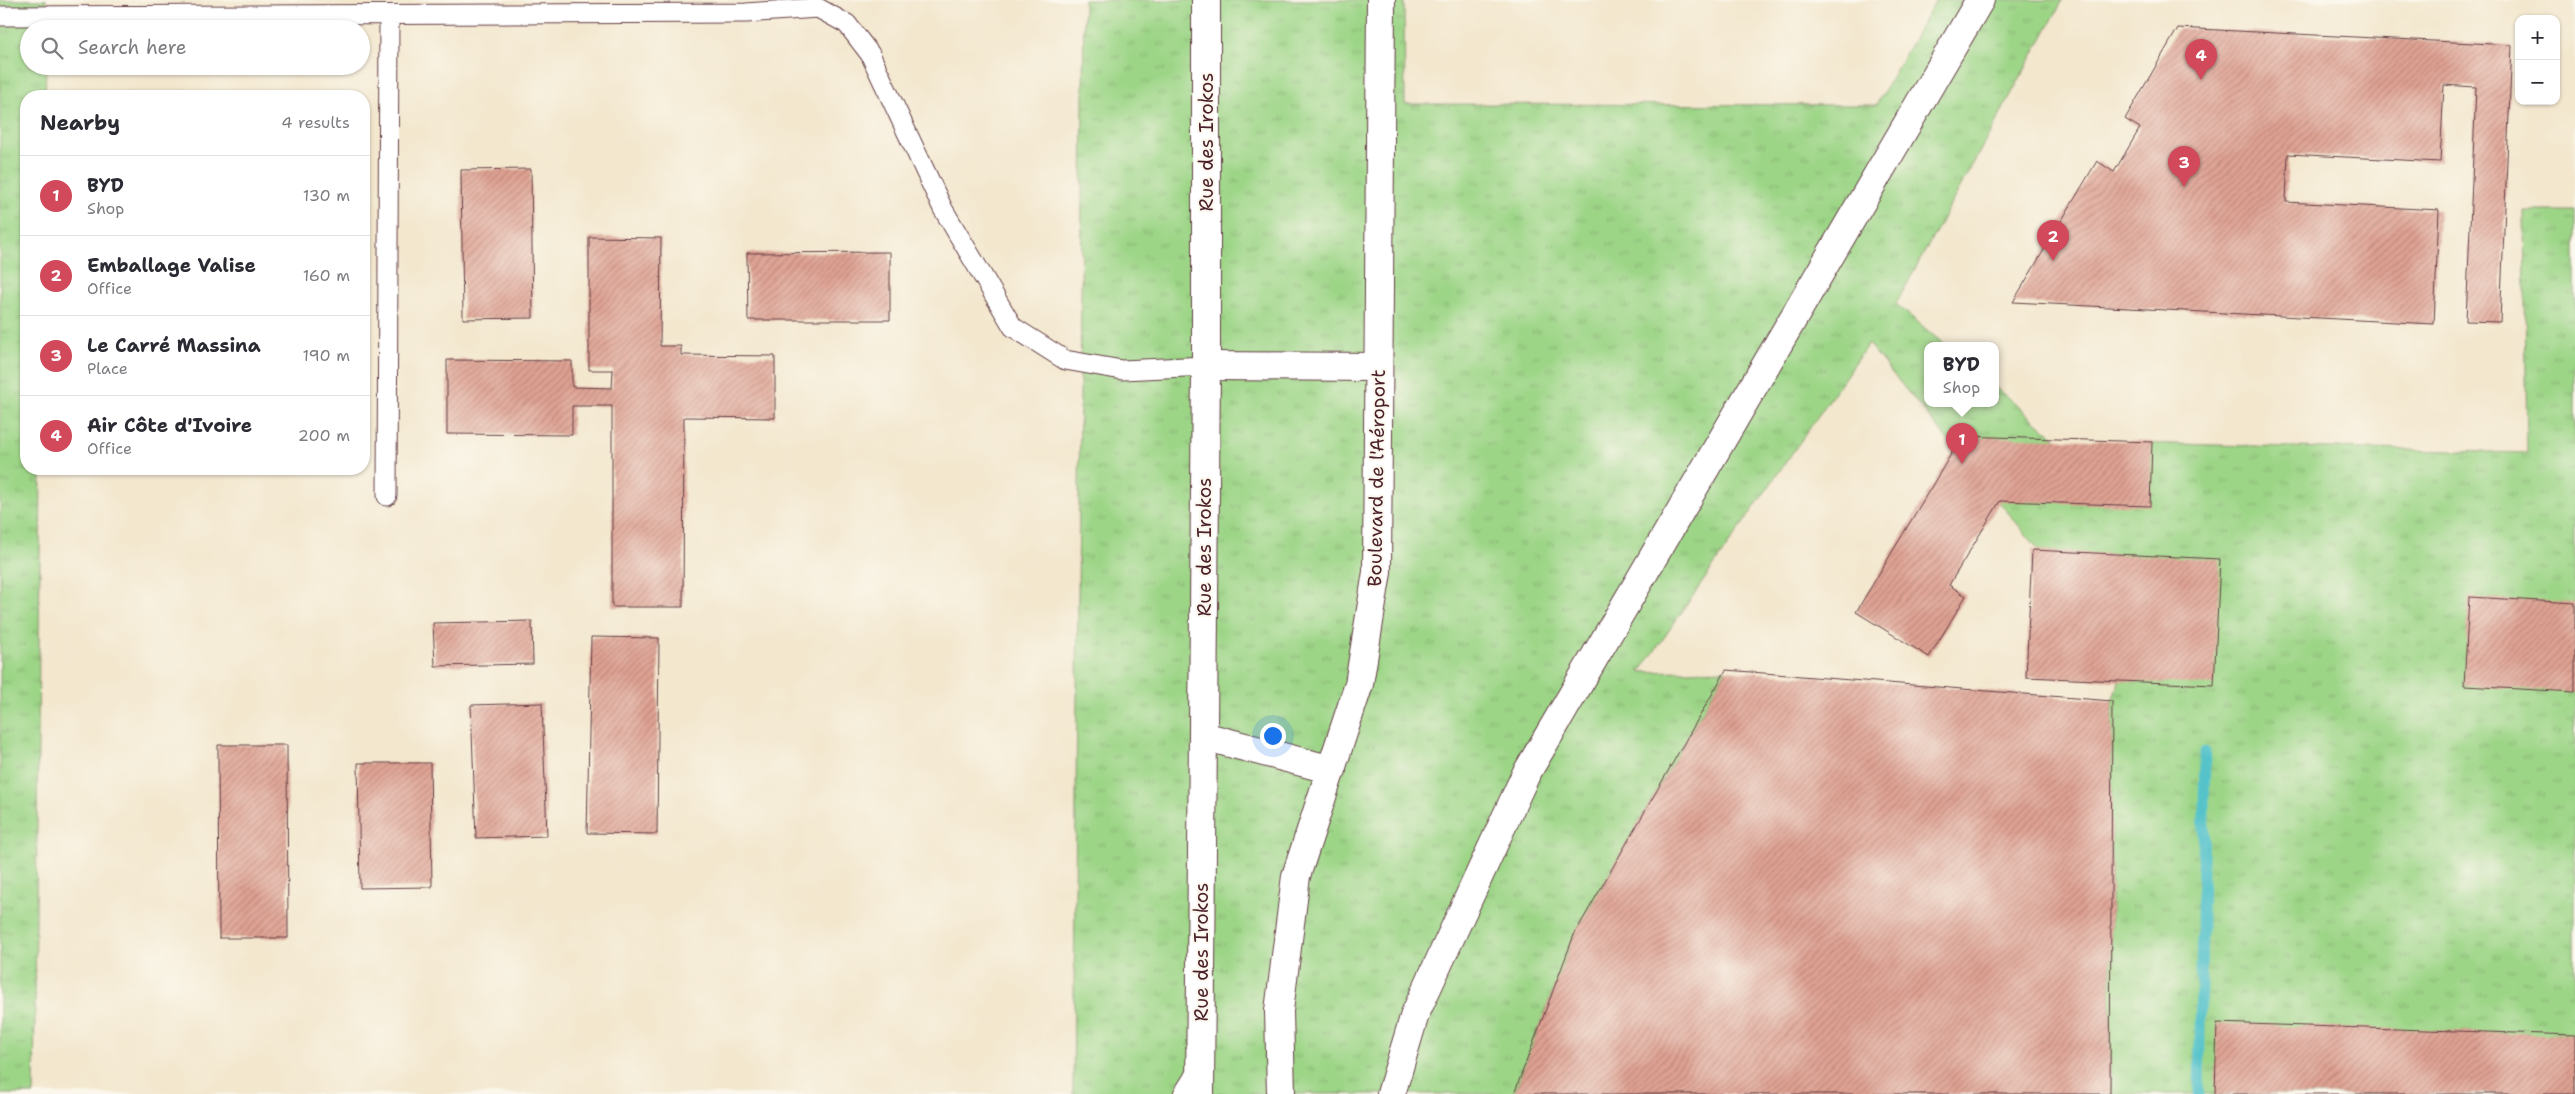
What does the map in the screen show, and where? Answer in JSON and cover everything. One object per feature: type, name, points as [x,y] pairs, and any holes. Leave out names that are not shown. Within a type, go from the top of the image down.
[{"type":"main road","name":"Rue des Irokos","points":[[1200,1094],[1206,366],[1206,0]]},
{"type":"main road","name":"Boulevard de l'Aéroport","points":[[1281,1094],[1279,1011],[1296,876],[1359,684],[1377,572],[1380,0]]},
{"type":"main road","points":[[1391,1094],[1415,1014],[1526,774],[1980,0]]},
{"type":"main road","points":[[1206,366],[1378,367]]},
{"type":"main road","points":[[1203,736],[1332,770]]},
{"type":"lane","points":[[0,16],[746,13],[818,8],[847,24],[870,54],[943,209],[1013,327],[1065,360],[1122,370],[1206,366]]},
{"type":"lane","points":[[387,496],[389,15]]},
{"type":"lane","points":[[1183,1094],[1201,1066]]},
{"type":"green space","points":[[0,0],[46,0],[46,20],[20,20],[20,75],[46,75],[45,90],[20,90],[20,475],[41,475],[34,1094],[0,1094]]},
{"type":"green space","points":[[1084,0],[1404,0],[1405,104],[1876,105],[1936,0],[2063,0],[1896,304],[1941,342],[1924,342],[1924,407],[1999,407],[1999,391],[2059,441],[2527,453],[2524,211],[2575,211],[2575,1094],[2110,1094],[2112,701],[2128,657],[1868,344],[1640,672],[1726,670],[1574,935],[1514,1094],[1073,1094]]},
{"type":"building","points":[[2178,28],[2512,45],[2500,322],[2466,321],[2476,87],[2444,85],[2440,162],[2288,154],[2286,202],[2439,210],[2434,324],[2013,302],[2097,161],[2114,172],[2140,128],[2125,119]]},
{"type":"building","points":[[531,169],[533,318],[463,319],[461,170]]},
{"type":"building","points":[[589,237],[661,238],[660,346],[681,346],[681,355],[775,356],[775,418],[684,417],[683,607],[612,607],[612,406],[572,406],[572,435],[447,434],[447,360],[572,361],[572,387],[612,388],[613,370],[589,370]]},
{"type":"building","points":[[890,252],[890,320],[748,320],[747,253]]},
{"type":"building","points":[[1962,436],[2152,442],[2150,506],[2000,501],[1949,585],[1966,596],[1929,657],[1856,612]]},
{"type":"building","points":[[2032,550],[2220,559],[2214,685],[2026,677]]},
{"type":"building","points":[[2469,597],[2575,603],[2575,692],[2464,686]]},
{"type":"building","points":[[532,621],[533,664],[435,666],[433,623]]},
{"type":"building","points":[[591,637],[659,638],[657,834],[587,833]]},
{"type":"building","points":[[1726,670],[2112,701],[2110,1094],[1514,1094],[1574,935]]},
{"type":"building","points":[[542,703],[547,836],[476,838],[471,705]]},
{"type":"building","points":[[218,745],[287,745],[288,938],[219,938]]},
{"type":"building","points":[[358,763],[430,763],[432,887],[360,888]]},
{"type":"building","points":[[2217,1023],[2575,1035],[2575,1094],[2215,1094]]},
{"type":"waterway","points":[[2199,1094],[2205,752]]},
{"type":"place","name":"Air Côte d'Ivoire","points":[[2201,80]]},
{"type":"place","name":"Le Carré Massina","points":[[2184,187]]},
{"type":"place","name":"Emballage Valise","points":[[2053,261]]},
{"type":"place","name":"BYD","points":[[1962,464]]}]
